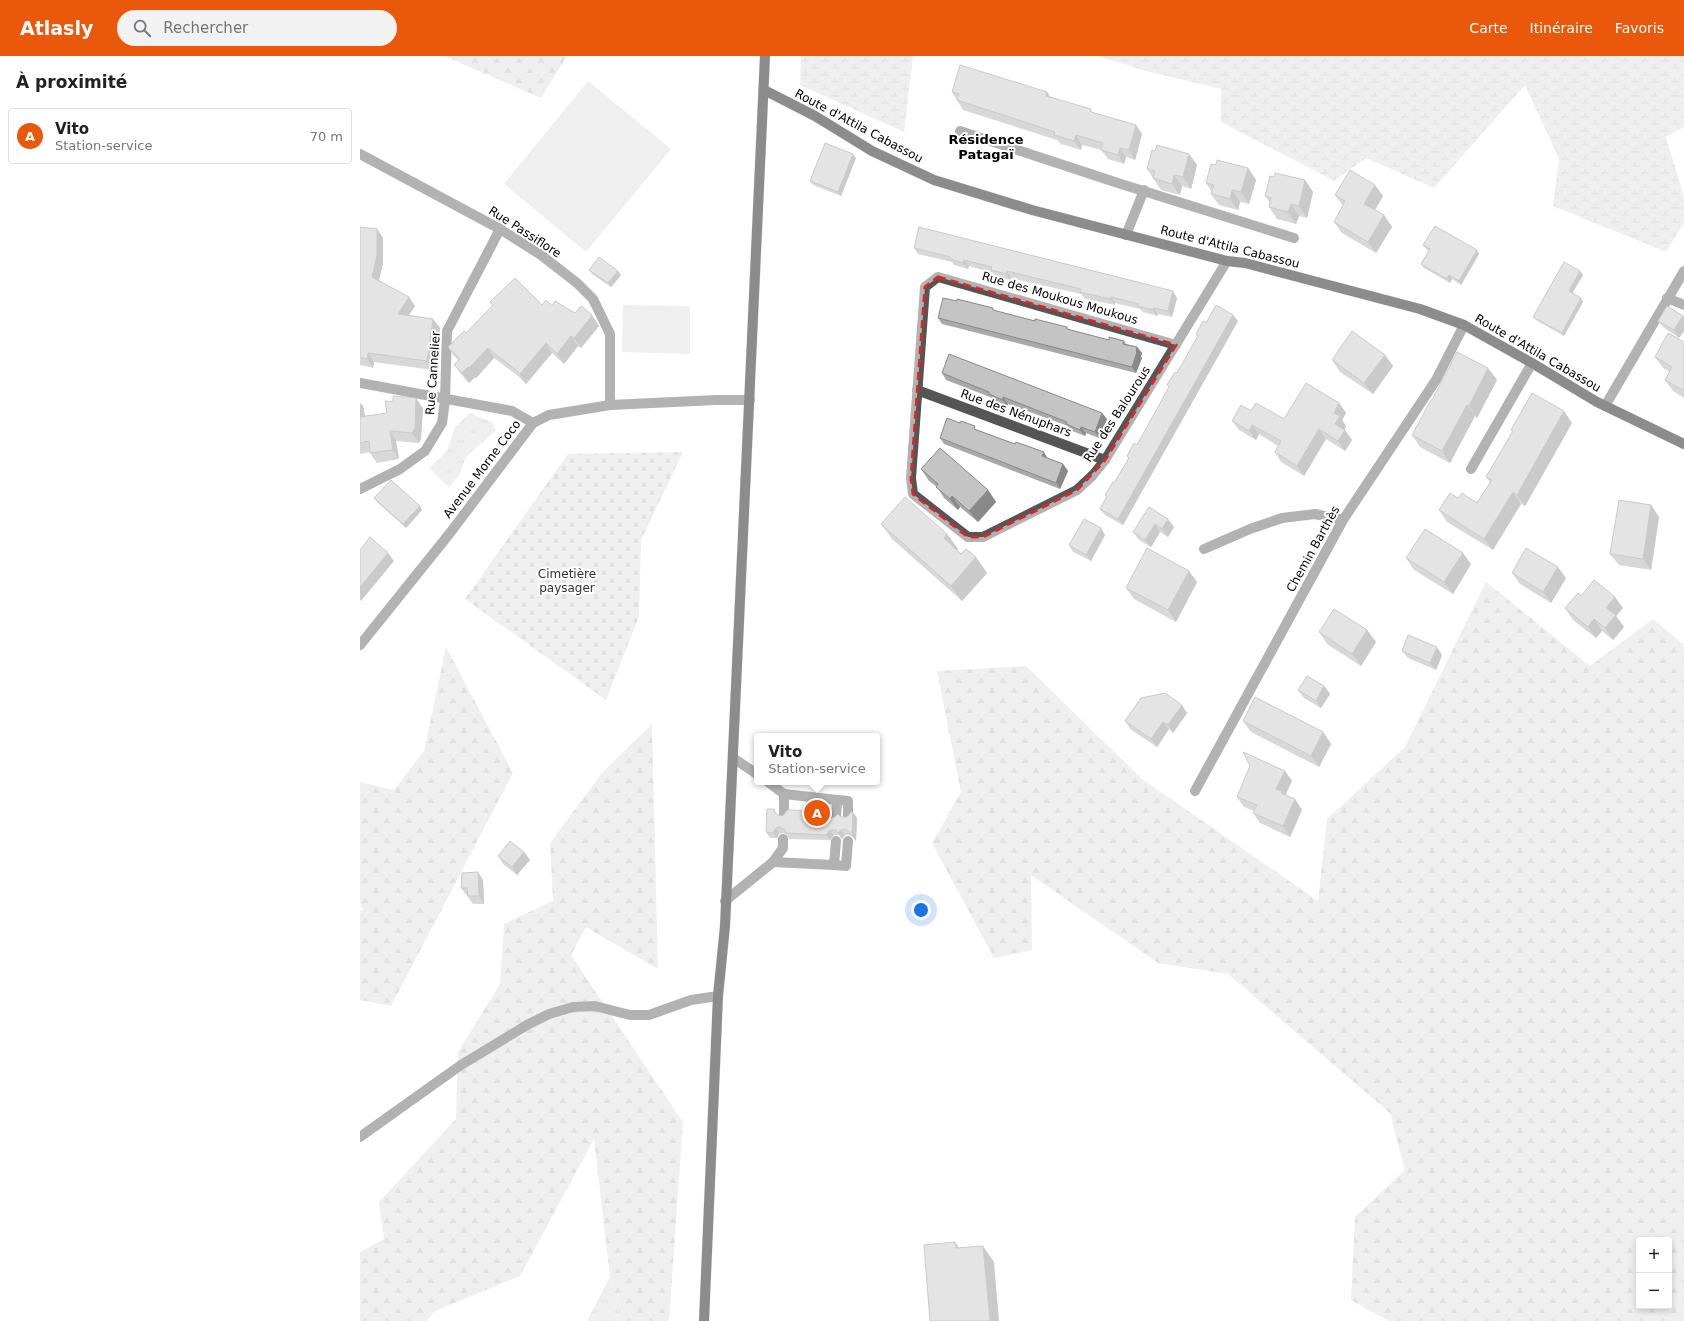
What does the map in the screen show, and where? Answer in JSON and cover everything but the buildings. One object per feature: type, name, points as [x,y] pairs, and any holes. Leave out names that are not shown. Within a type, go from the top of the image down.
[{"type":"main road","points":[[704,1321],[718,996],[733,758],[766,56]]},
{"type":"main road","name":"Route d'Attila Cabassou","points":[[764,90],[815,116],[872,151],[934,180],[1032,210],[1227,261],[1245,263],[1420,309],[1464,325],[1605,406],[1684,444]]},
{"type":"street","points":[[960,131],[1121,184],[1294,238]]},
{"type":"street","name":"Rue Passiflore","points":[[360,154],[500,229],[541,255],[577,283],[593,299],[610,334],[610,405]]},
{"type":"street","points":[[1126,234],[1144,190]]},
{"type":"street","name":"Rue Cannelier","points":[[360,489],[400,469],[425,451],[442,423],[445,400],[447,331],[500,229]]},
{"type":"street","name":"Rue des Balourous","points":[[938,277],[925,287],[911,478],[913,494],[968,537],[983,537],[1077,490],[1105,460],[1227,261]]},
{"type":"street","points":[[1605,406],[1684,271]]},
{"type":"street","name":"Rue des Moukous Moukous","points":[[938,277],[1176,345]]},
{"type":"street","points":[[1667,298],[1684,305]]},
{"type":"street","name":"Chemin Barthès","points":[[1195,791],[1344,520],[1436,380],[1464,325]]},
{"type":"street","points":[[1471,469],[1532,363]]},
{"type":"street","points":[[360,383],[445,400],[512,411],[533,424]]},
{"type":"street","name":"Rue des Nénuphars","points":[[917,390],[1105,460]]},
{"type":"street","name":"Avenue Morne Coco","points":[[360,646],[533,424],[549,415],[610,405],[716,400],[750,400]]},
{"type":"street","points":[[1204,549],[1250,529],[1282,518],[1315,514],[1344,520]]},
{"type":"street","points":[[733,758],[754,772]]},
{"type":"street","points":[[772,785],[784,794],[848,801],[848,817]]},
{"type":"street","points":[[784,794],[784,815]]},
{"type":"street","points":[[836,817],[837,800]]},
{"type":"street","points":[[725,901],[773,862],[783,848],[783,839]]},
{"type":"street","points":[[834,865],[836,841]]},
{"type":"street","points":[[773,862],[846,866],[848,841]]},
{"type":"street","points":[[360,1137],[461,1065],[527,1025],[549,1014],[574,1007],[595,1006],[630,1015],[649,1015],[691,1000],[718,996]]},
{"type":"highlighted area","points":[[938,277],[1176,345],[1105,460],[1077,490],[983,537],[968,537],[913,494],[911,478],[925,287]]},
{"type":"green space","points":[[444,56],[567,56],[541,98]]},
{"type":"green space","points":[[801,56],[913,56],[904,132],[800,85]]},
{"type":"green space","points":[[1097,56],[1684,56],[1684,127],[1666,137],[1684,197],[1684,223],[1666,252],[1553,206],[1559,159],[1525,85],[1434,188],[1366,158],[1334,181],[1221,122],[1221,89],[1146,71]]},
{"type":"green space","points":[[588,81],[671,149],[586,252],[504,184]]},
{"type":"green space","points":[[623,305],[690,306],[690,354],[622,352]]},
{"type":"green space","points":[[470,413],[492,422],[496,430],[466,457],[460,474],[449,487],[429,468],[447,451],[455,427]]},
{"type":"green space","name":"Cimetière paysager","points":[[683,452],[641,540],[639,616],[606,700],[465,599],[568,454]]},
{"type":"green space","points":[[1486,582],[1590,666],[1653,619],[1684,645],[1684,1321],[1389,1321],[1351,1300],[1355,1217],[1405,1170],[1390,1113],[1228,974],[1158,963],[1031,875],[1032,950],[994,958],[932,843],[961,792],[937,671],[1026,666],[1142,779],[1318,901],[1327,819],[1405,747]]},
{"type":"green space","points":[[446,647],[513,773],[391,1006],[360,1000],[360,910],[363,910],[360,904],[360,782],[394,790],[424,751]]},
{"type":"green space","points":[[652,724],[658,969],[586,927],[571,955],[683,1122],[669,1321],[625,1321],[610,1277],[594,1139],[520,1276],[435,1311],[426,1321],[360,1321],[360,1252],[384,1239],[379,1202],[456,1119],[458,1052],[500,984],[504,924],[553,901],[550,843],[601,774]]},
{"type":"green space","points":[[610,1277],[625,1321],[587,1321]]},
{"type":"place","name":"Vito","points":[[817,813]]},
{"type":"district","name":"Résidence Patagaï","points":[[986,146]]}]
